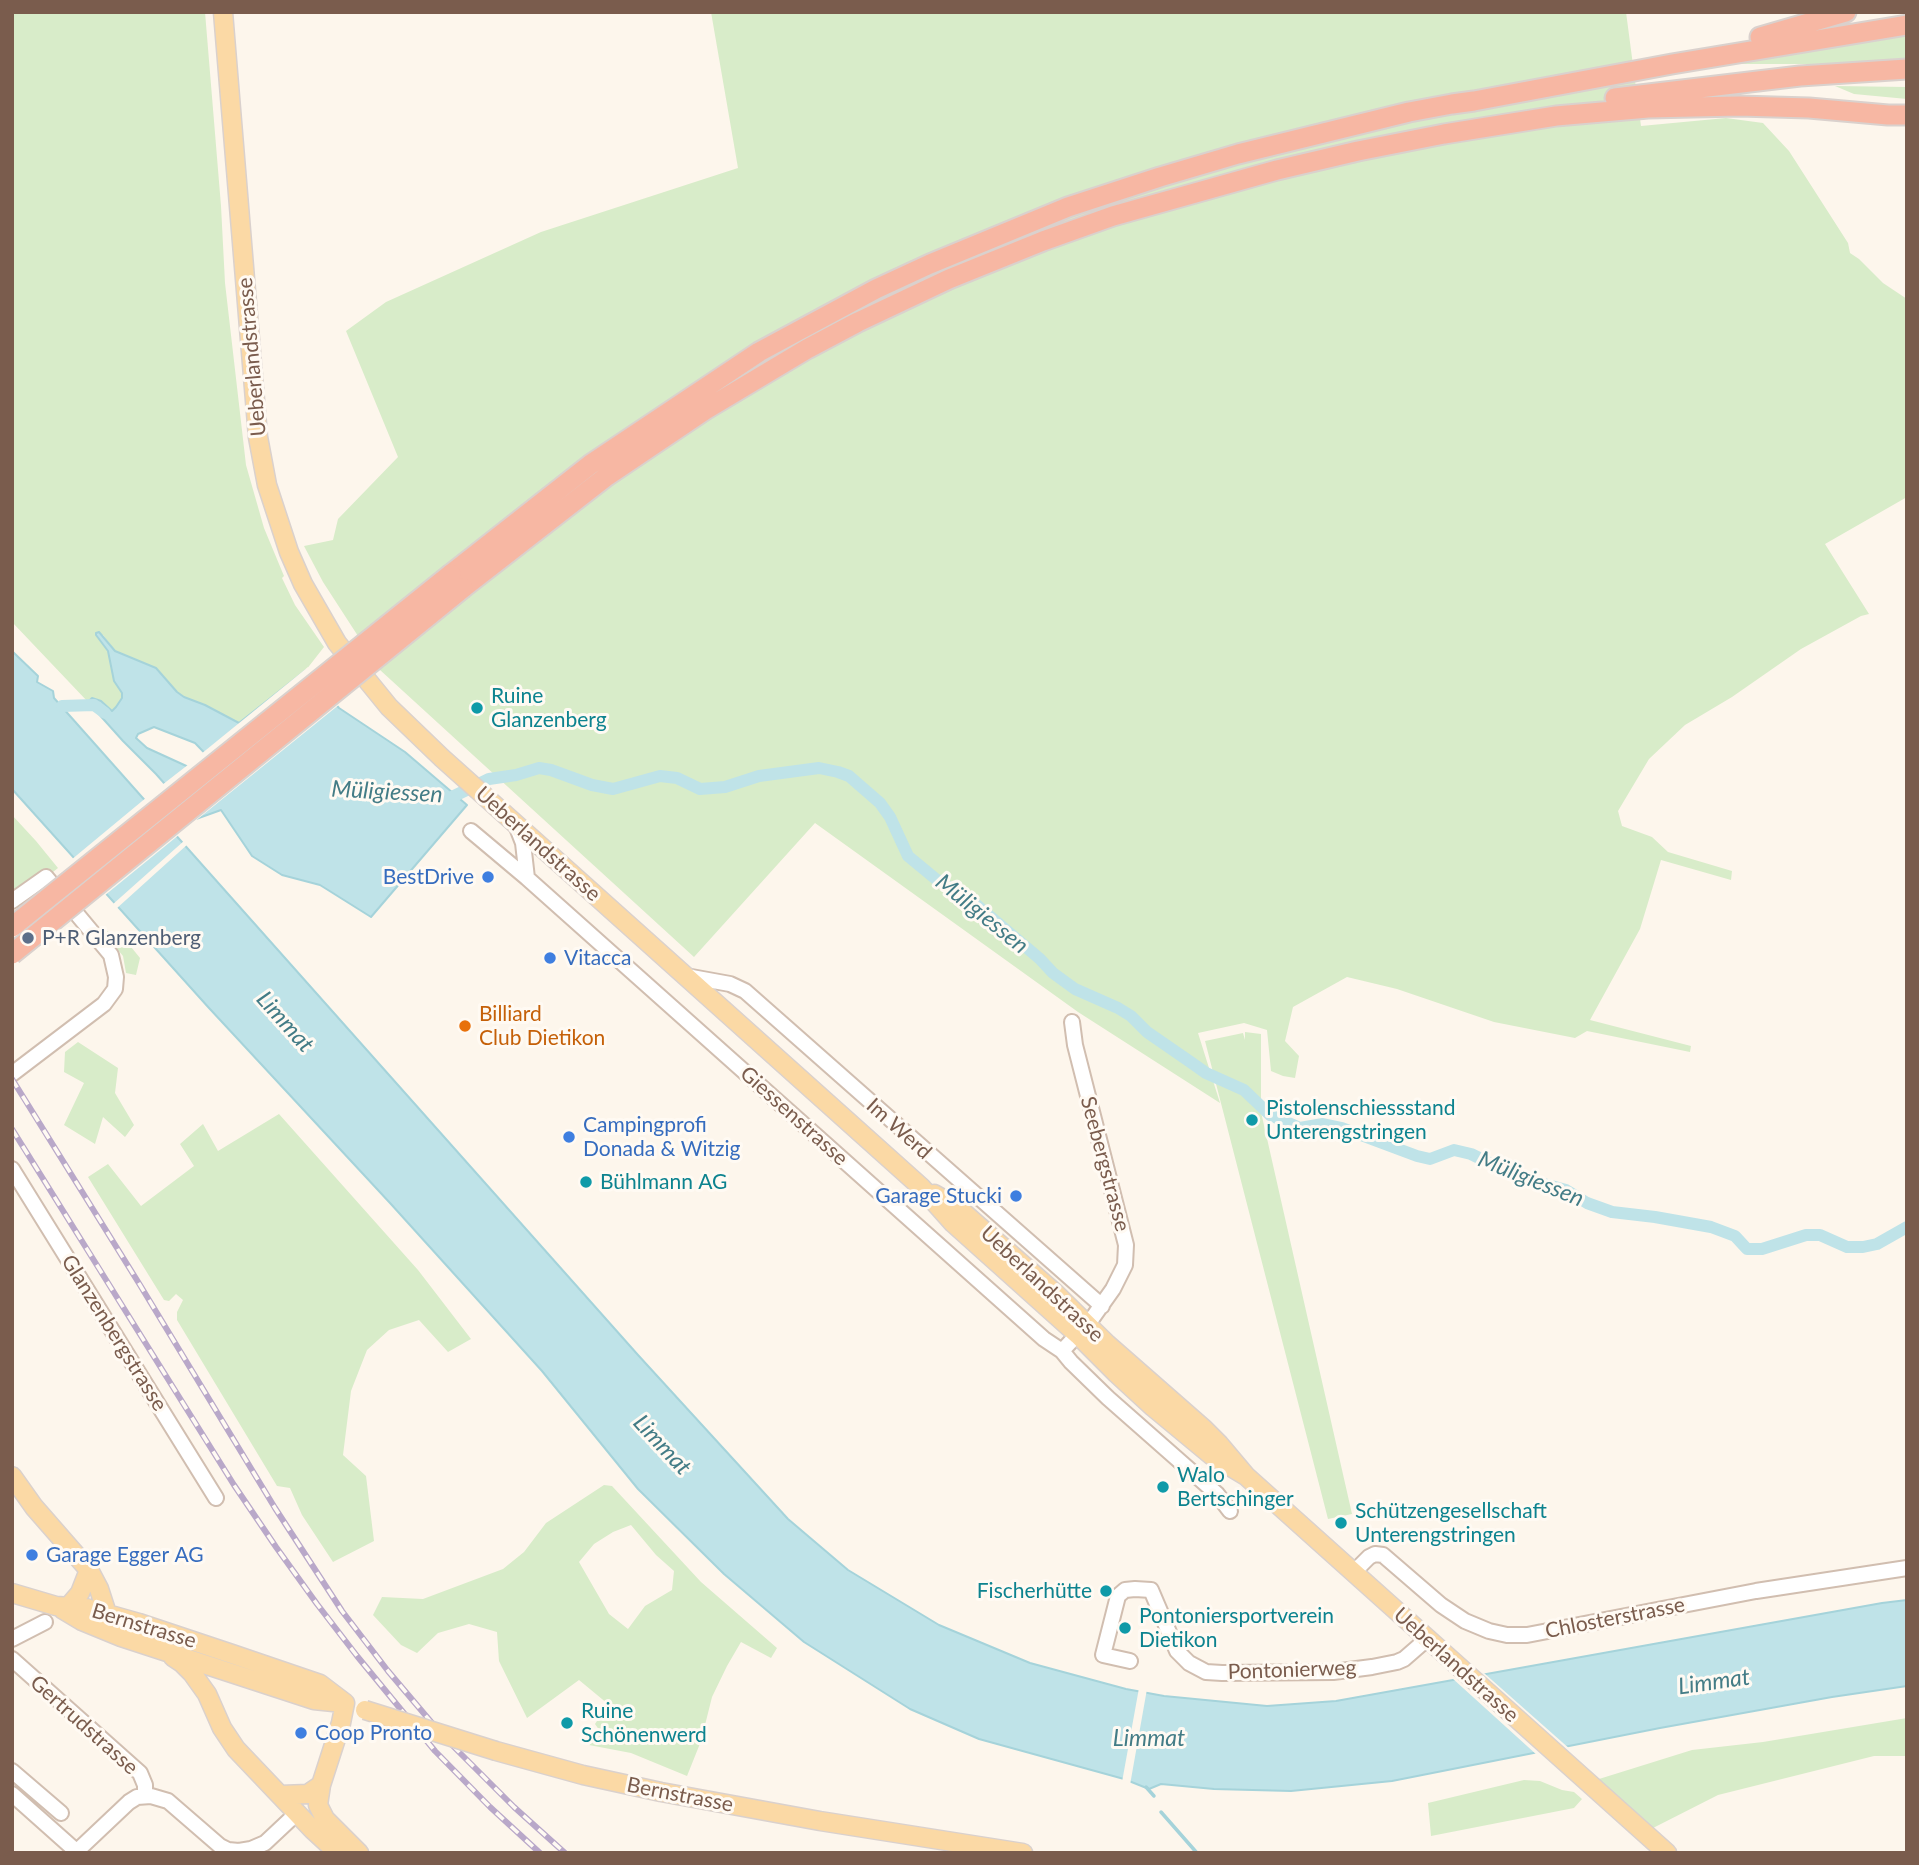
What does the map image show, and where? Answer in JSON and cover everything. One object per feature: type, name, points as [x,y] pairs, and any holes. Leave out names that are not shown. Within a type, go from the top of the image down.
[{"type":"highway","points":[[1452,104],[1471,93],[1777,33],[1846,12]]},
{"type":"highway","points":[[12,954],[457,581],[591,464],[759,352],[876,289],[1068,207],[1160,177],[1295,139],[1452,104],[1725,54],[1907,25]]},
{"type":"highway","points":[[1113,216],[1133,203],[1205,181],[1442,125],[1570,104],[1751,81],[1907,69]]},
{"type":"highway","points":[[12,928],[457,581],[607,476],[705,410],[786,361],[858,322],[949,279],[1113,216],[1277,170],[1444,134],[1556,116],[1648,107],[1798,107],[1901,117]]},
{"type":"main road","name":"Ueberlandstrasse","points":[[223,12],[256,413],[267,485],[276,518],[303,584],[337,643],[389,707],[456,771],[921,1187],[953,1223],[1204,1429],[1246,1476],[1667,1853]]},
{"type":"main road","points":[[12,1476],[34,1507],[89,1570],[99,1589],[106,1615],[121,1637]]},
{"type":"main road","points":[[62,1606],[80,1593],[89,1570]]},
{"type":"main road","name":"Bernstrasse","points":[[12,1593],[62,1606],[86,1608],[139,1623],[320,1684],[345,1703]]},
{"type":"main road","name":"Bernstrasse","points":[[62,1606],[82,1621],[121,1637],[314,1700],[345,1703],[496,1751],[583,1775],[820,1821],[1023,1853]]},
{"type":"main road","points":[[158,1649],[182,1663],[192,1673],[207,1694],[232,1744],[338,1853]]},
{"type":"main road","points":[[207,1694],[214,1666],[232,1654]]},
{"type":"main road","points":[[345,1703],[321,1785],[318,1805],[325,1819],[359,1853]]},
{"type":"main road","points":[[281,1795],[308,1794],[321,1785]]},
{"type":"main road","points":[[297,1813],[318,1805]]},
{"type":"street","points":[[516,825],[523,844],[527,878]]},
{"type":"street","name":"Giessenstrasse","points":[[471,831],[1044,1339],[1062,1351],[1108,1398],[1217,1494],[1230,1511]]},
{"type":"street","points":[[12,901],[46,877],[111,956],[116,977],[115,989],[110,998],[64,1037],[12,1074]]},
{"type":"street","name":"Im Werd","points":[[686,976],[733,985],[745,991],[1102,1306]]},
{"type":"street","name":"Seebergstrasse","points":[[1072,1022],[1074,1045],[1126,1245],[1125,1265],[1102,1306],[1082,1330]]},
{"type":"street","name":"Glanzenbergstrasse","points":[[12,1169],[216,1498]]},
{"type":"street","points":[[1062,1351],[1082,1330]]},
{"type":"street","name":"Chlosterstrasse","points":[[1353,1573],[1369,1556],[1383,1555],[1441,1605],[1465,1621],[1489,1631],[1527,1635],[1756,1591],[1907,1568]]},
{"type":"street","name":"Pontonierweg","points":[[1130,1661],[1103,1655],[1118,1596],[1125,1590],[1151,1590],[1177,1651],[1189,1663],[1206,1672],[1333,1672],[1372,1667],[1404,1659],[1427,1639]]},
{"type":"street","points":[[12,1639],[45,1622]]},
{"type":"street","name":"Gertrudstrasse","points":[[12,1660],[140,1773],[145,1785],[145,1796]]},
{"type":"street","points":[[12,1771],[61,1812]]},
{"type":"street","points":[[12,1794],[76,1852],[129,1802],[145,1796],[168,1801],[228,1850],[251,1849],[265,1843],[297,1813]]},
{"type":"green space","points":[[12,12],[205,12],[225,283],[246,465],[264,528],[284,576],[282,578],[295,605],[324,647],[306,670],[240,723],[184,697],[115,651],[103,635],[96,635],[108,651],[114,681],[122,693],[122,698],[112,711],[92,698],[88,702],[12,622]]},
{"type":"green space","points":[[711,12],[1626,12],[1641,126],[1726,118],[1763,123],[1789,151],[1848,243],[1850,253],[1883,283],[1907,299],[1907,497],[1825,544],[1869,614],[1801,649],[1732,697],[1685,725],[1649,759],[1618,811],[1622,826],[1652,837],[1668,852],[1732,871],[1731,880],[1661,860],[1640,929],[1590,1020],[1691,1046],[1690,1052],[1587,1031],[1575,1038],[1494,1022],[1397,989],[1347,977],[1293,1007],[1285,1041],[1299,1056],[1295,1078],[1271,1071],[1267,1030],[1244,1023],[1198,1033],[1220,1103],[1078,1012],[815,823],[694,957],[380,670],[323,582],[304,546],[333,540],[338,519],[398,457],[346,331],[386,302],[541,232],[738,168]]},
{"type":"green space","points":[[1907,34],[1907,64],[1726,64]]},
{"type":"green space","points":[[1835,86],[1907,87],[1907,99],[1854,94]]},
{"type":"green space","points":[[12,815],[58,868],[53,872],[46,871],[12,893],[14,835]]},
{"type":"green space","points":[[107,931],[123,937],[140,958],[136,975],[126,973],[123,956],[109,939]]},
{"type":"green space","points":[[1245,1032],[1261,1034],[1261,1112],[1352,1514],[1328,1519],[1205,1041],[1243,1033],[1245,1040]]},
{"type":"green space","points":[[78,1042],[118,1068],[115,1093],[134,1125],[125,1137],[103,1117],[95,1144],[64,1125],[84,1083],[64,1072],[65,1052]]},
{"type":"green space","points":[[279,1114],[418,1270],[471,1339],[448,1352],[419,1320],[389,1330],[367,1350],[351,1391],[343,1455],[366,1476],[374,1541],[333,1562],[302,1515],[290,1488],[277,1486],[177,1320],[177,1312],[183,1300],[176,1294],[169,1301],[164,1300],[88,1177],[108,1164],[141,1206],[194,1166],[180,1144],[203,1124],[218,1151]]},
{"type":"green space","points":[[604,1485],[612,1486],[701,1582],[777,1648],[771,1658],[741,1642],[712,1697],[701,1741],[687,1776],[631,1753],[589,1745],[602,1734],[595,1724],[608,1704],[579,1680],[527,1718],[499,1661],[497,1632],[469,1624],[438,1633],[417,1653],[401,1645],[373,1615],[382,1597],[423,1599],[503,1569],[524,1552],[546,1523]],"holes":[[[631,1525],[656,1555],[674,1571],[672,1590],[645,1606],[628,1629],[609,1614],[579,1562],[594,1544]]]},
{"type":"green space","points":[[1907,1718],[1907,1756],[1874,1756],[1718,1795],[1653,1828],[1599,1779],[1692,1750],[1763,1742]]},
{"type":"green space","points":[[1524,1780],[1540,1781],[1574,1792],[1582,1799],[1574,1808],[1431,1836],[1428,1803]]},
{"type":"water","points":[[99,632],[115,651],[156,668],[184,697],[239,723],[306,670],[339,708],[405,752],[467,805],[371,917],[320,885],[282,875],[252,856],[221,810],[196,819],[88,702],[92,698],[101,701],[112,711],[122,698],[122,693],[114,681],[108,651],[96,633]],"holes":[[[154,727],[195,743],[219,768],[193,769],[147,748],[136,738],[138,734]]]},
{"type":"water","name":"Limmat","points":[[12,651],[38,676],[37,682],[53,691],[54,698],[638,1355],[788,1519],[848,1570],[939,1625],[1030,1663],[1126,1689],[1164,1696],[1267,1706],[1336,1701],[1907,1600],[1907,1686],[1660,1728],[1392,1781],[1291,1791],[1214,1789],[1161,1784],[1149,1789],[1124,1779],[979,1739],[910,1709],[804,1642],[724,1574],[638,1489],[542,1371],[12,789]]},
{"type":"pier","points":[[308,667],[340,704],[194,822],[162,785],[189,764],[204,775],[214,768],[201,754]]},
{"type":"pier","points":[[147,797],[180,834],[104,896],[71,860]]},
{"type":"pier","points":[[185,840],[188,844],[116,909],[112,905]]},
{"type":"pier","points":[[1484,1673],[1571,1750],[1538,1756],[1452,1678]]},
{"type":"pier","points":[[1139,1688],[1147,1689],[1130,1785],[1122,1782]]},
{"type":"waterway","name":"Müligiessen","points":[[62,706],[94,705],[105,713]]},
{"type":"waterway","name":"Müligiessen","points":[[441,798],[450,798],[489,779],[539,768],[613,789],[660,776],[677,778],[700,789],[725,787],[759,776],[819,768],[838,772],[849,776],[880,803],[890,817],[908,856],[937,880],[972,901],[1053,973],[1075,989],[1131,1016],[1147,1032],[1206,1073],[1244,1090],[1270,1115],[1300,1128],[1323,1124],[1342,1128],[1430,1159],[1454,1150],[1471,1154],[1518,1177],[1566,1190],[1587,1203],[1612,1212],[1711,1227],[1735,1236],[1747,1249],[1762,1249],[1806,1235],[1820,1235],[1847,1247],[1863,1247],[1877,1244],[1907,1227]]},
{"type":"waterway","points":[[1146,1787],[1154,1796]]},
{"type":"waterway","points":[[1161,1812],[1197,1853]]},
{"type":"railway","points":[[12,1079],[275,1508],[342,1611],[443,1736],[514,1807],[565,1853]]},
{"type":"railway","points":[[12,1129],[234,1485],[317,1604],[435,1751],[540,1853]]},
{"type":"place","name":"Ruine Glanzenberg","points":[[477,708]]},
{"type":"place","name":"BestDrive","points":[[488,877]]},
{"type":"place","name":"P+R Glanzenberg","points":[[28,938]]},
{"type":"place","name":"Vitacca","points":[[550,958]]},
{"type":"place","name":"Billiard Club Dietikon","points":[[465,1026]]},
{"type":"place","name":"Pistolenschiessstand Unterengstringen","points":[[1252,1120]]},
{"type":"place","name":"Campingprofi Donada & Witzig","points":[[569,1137]]},
{"type":"place","name":"Bühlmann AG","points":[[586,1182]]},
{"type":"place","name":"Garage Stucki","points":[[1016,1196]]},
{"type":"place","name":"Walo Bertschinger","points":[[1163,1487]]},
{"type":"place","name":"Schützengesellschaft Unterengstringen","points":[[1341,1523]]},
{"type":"place","name":"Garage Egger AG","points":[[32,1555]]},
{"type":"place","name":"Fischerhütte","points":[[1106,1591]]},
{"type":"place","name":"Pontoniersportverein Dietikon","points":[[1125,1628]]},
{"type":"place","name":"Ruine Schönenwerd","points":[[567,1723]]},
{"type":"place","name":"Coop Pronto","points":[[301,1733]]}]
